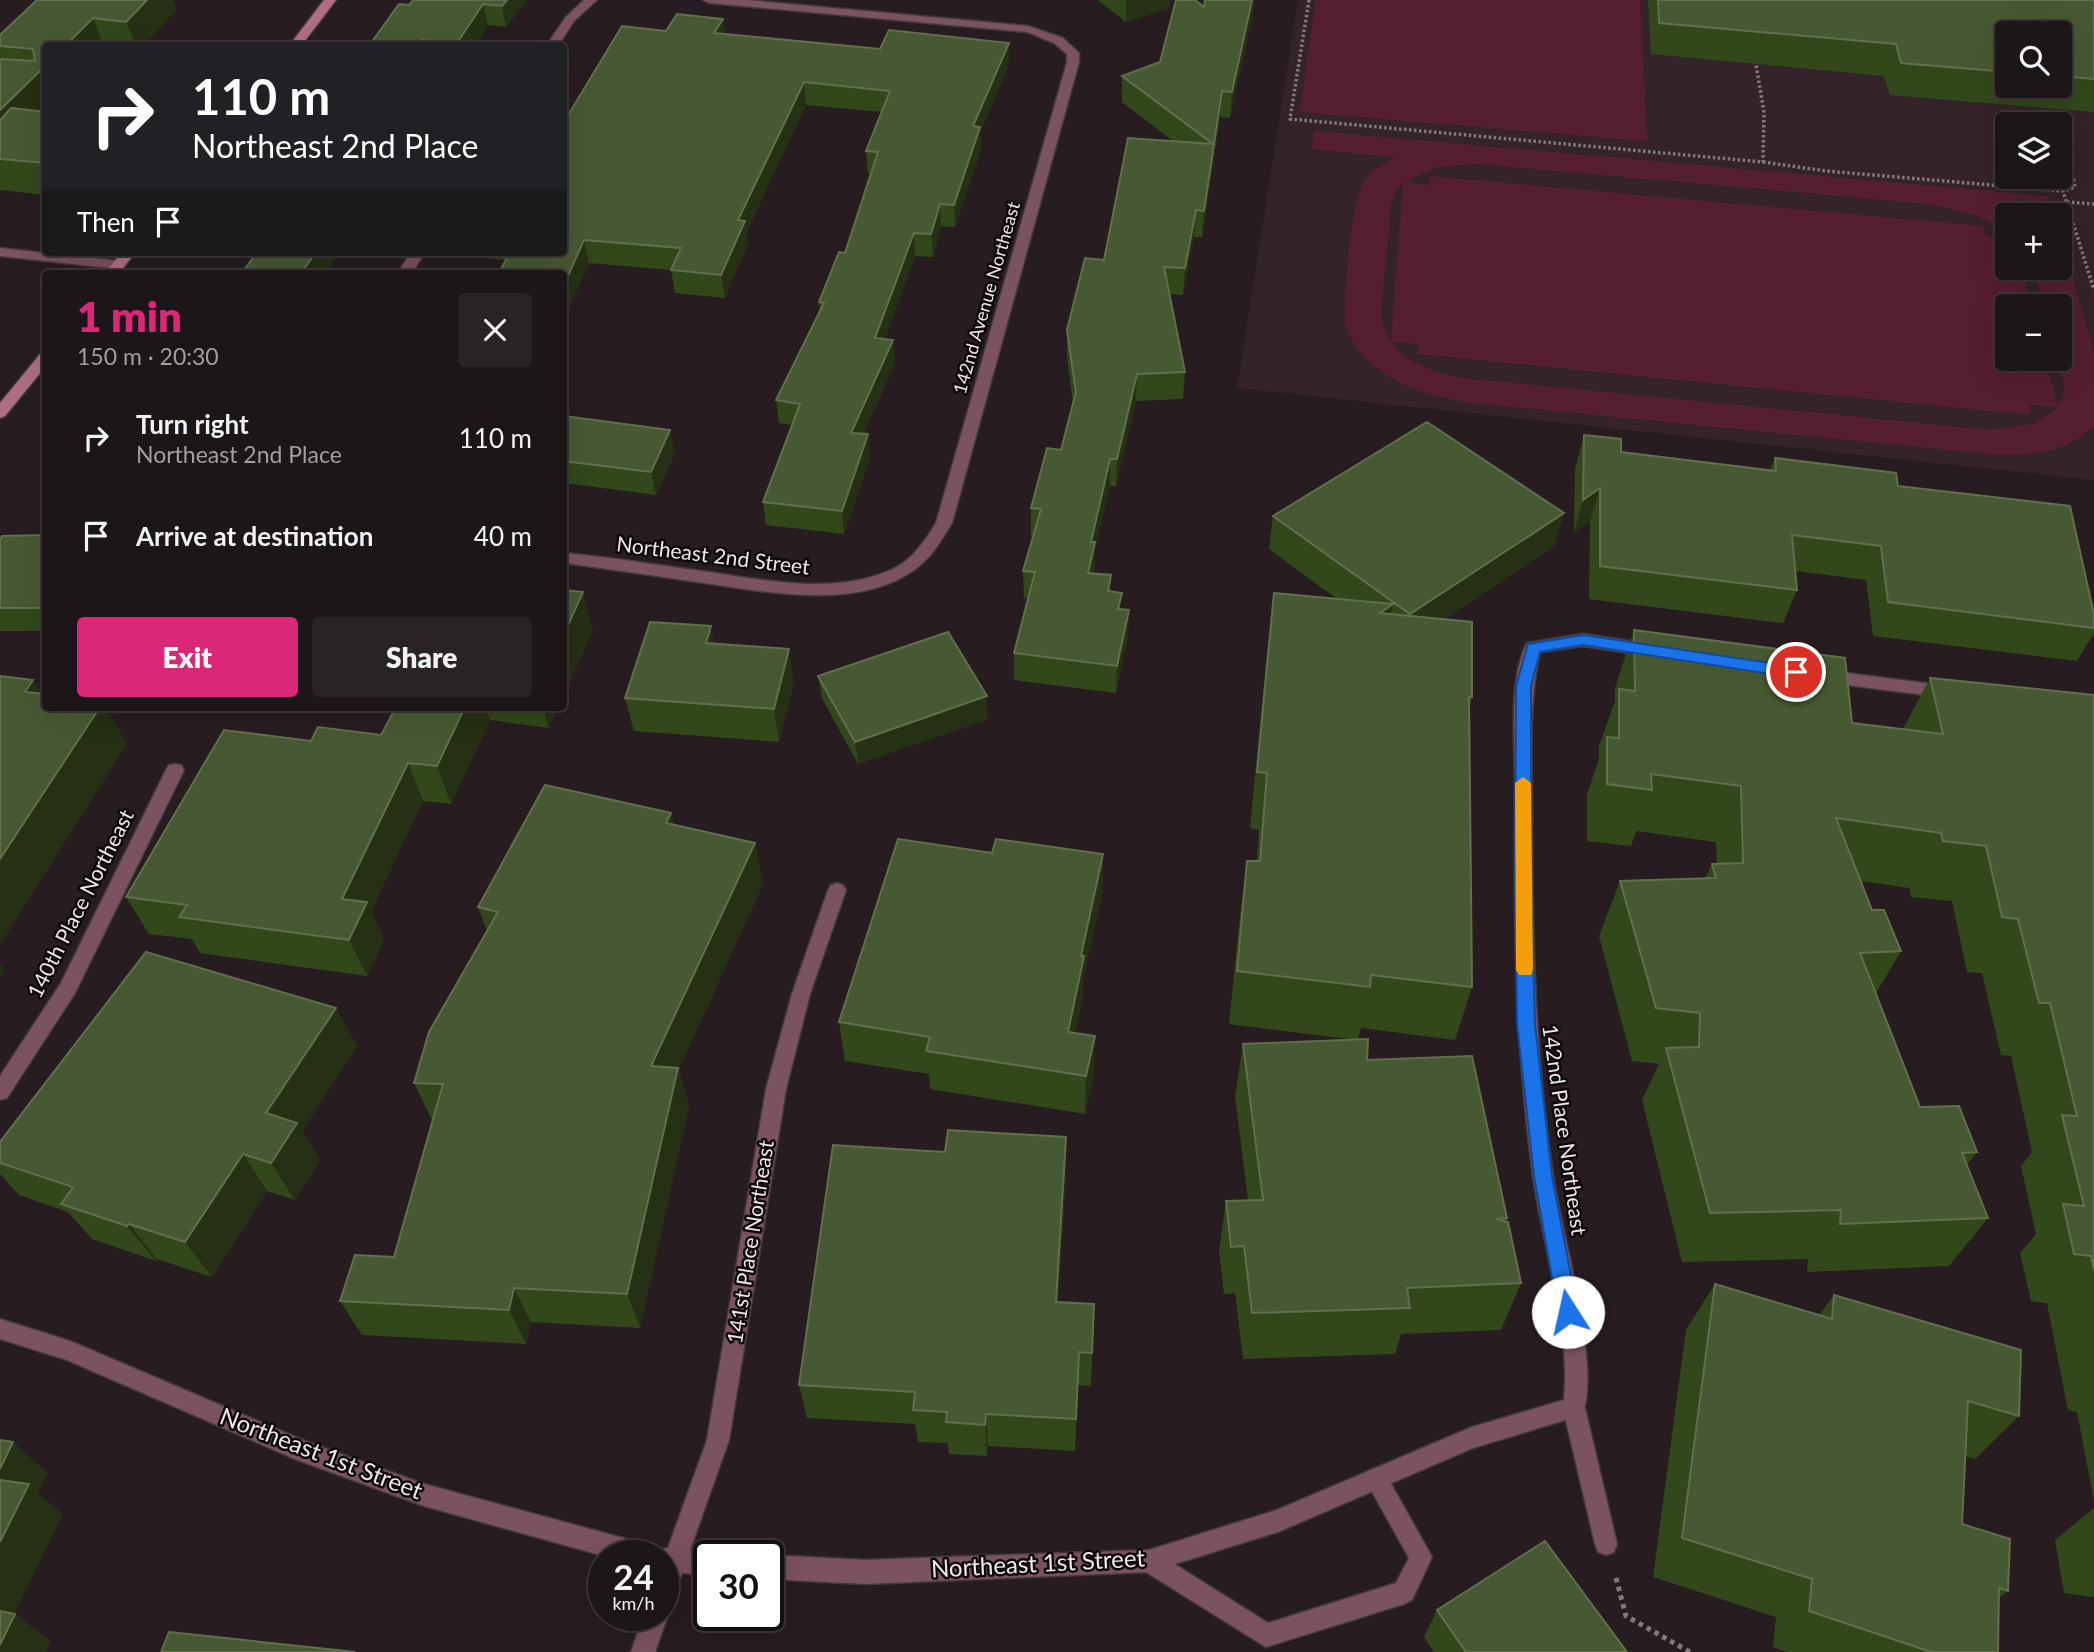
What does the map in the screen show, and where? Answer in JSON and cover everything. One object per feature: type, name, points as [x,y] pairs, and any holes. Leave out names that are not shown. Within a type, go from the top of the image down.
[{"type":"street","points":[[298,42],[330,0]]},
{"type":"street","points":[[555,42],[570,19],[591,0]]},
{"type":"street","name":"142nd Avenue Northeast","points":[[709,0],[1028,29],[1043,33],[1068,46],[1073,53],[1069,79],[944,523],[932,544],[917,560],[899,573]]},
{"type":"street","points":[[0,252],[116,269]]},
{"type":"street","points":[[0,413],[42,361]]},
{"type":"street","name":"Northeast 2nd Street","points":[[567,558],[810,590],[847,587],[899,573]]},
{"type":"street","name":"142nd Place Northeast","points":[[1606,1544],[1574,1408],[1578,1367],[1543,1176],[1526,1024],[1523,886],[1524,686],[1533,648],[1583,640],[1663,652]]},
{"type":"street","points":[[1809,674],[1971,695]]},
{"type":"street","name":"140th Place Northeast","points":[[0,1092],[68,988],[175,770]]},
{"type":"street","name":"141st Place Northeast","points":[[678,1540],[718,1440],[776,1089],[801,994],[837,890]]},
{"type":"street","name":"Northeast 1st Street","points":[[0,1329],[70,1351],[303,1451],[424,1495],[588,1541]]},
{"type":"street","name":"Northeast 1st Street","points":[[784,1568],[865,1572],[1149,1561],[1278,1521],[1472,1438],[1574,1408]]},
{"type":"street","points":[[1149,1561],[1266,1635],[1404,1592],[1421,1557],[1376,1479]]},
{"type":"street","points":[[643,1652],[650,1631]]},
{"type":"path","points":[[1309,0],[1290,119],[1763,162],[1826,171],[1995,184]]},
{"type":"path","points":[[1754,51],[1764,112],[1763,162]]},
{"type":"path","points":[[2043,189],[2070,189]]},
{"type":"path","points":[[2063,191],[2094,290]]},
{"type":"path","points":[[2067,202],[2094,204]]},
{"type":"path","points":[[1606,1544],[1626,1616],[1690,1652]]},
{"type":"shaded area","points":[[1298,0],[2094,0],[2094,480],[1237,388]]},
{"type":"shaded area","points":[[1316,0],[1640,0],[1647,141],[1300,112]]},
{"type":"shaded area","points":[[1314,131],[2048,196],[2050,203],[1995,203],[1995,226],[1975,215],[1929,204],[1479,164],[1436,167],[1404,182],[1429,185],[1430,176],[1983,226],[1985,235],[1995,236],[1995,280],[2024,280],[2028,294],[1995,294],[1995,371],[2048,371],[2058,406],[2065,390],[2061,371],[2072,371],[2072,294],[2040,294],[2036,280],[2072,280],[2072,276],[2094,352],[2094,425],[2074,441],[2051,450],[2001,455],[1472,403],[1415,389],[1396,381],[1365,358],[1345,324],[1349,249],[1360,191],[1372,173],[1395,157],[1312,149]],"holes":[[[1403,183],[1391,340],[1382,323],[1381,313],[1391,203]],[[1392,342],[1418,344],[1418,354],[2031,415],[2029,404],[2058,408],[2032,424],[1991,430],[1472,379],[1439,372],[1417,363]]]},
{"type":"building","points":[[37,0],[147,0],[126,22],[93,18],[69,42],[42,42],[42,69],[0,110],[0,59],[35,61],[33,49],[0,46],[0,35]]},
{"type":"building","points":[[413,0],[507,0],[502,6],[483,4],[458,42],[372,42],[399,4],[409,5]]},
{"type":"building","points":[[1176,0],[1195,0],[1204,7],[1205,0],[1252,0],[1232,92],[1222,91],[1204,211],[1196,210],[1185,268],[1164,267],[1185,372],[1137,374],[1117,459],[1110,459],[1091,542],[1095,542],[1088,573],[1111,575],[1108,591],[1122,593],[1118,609],[1129,610],[1117,666],[1014,653],[1035,572],[1023,571],[1041,509],[1031,508],[1047,448],[1061,450],[1076,392],[1067,330],[1085,258],[1104,260],[1128,138],[1213,144],[1122,76],[1160,62]]},
{"type":"building","points":[[1658,0],[2094,0],[2094,79],[2072,77],[2072,21],[1995,21],[1995,71],[1901,63],[1896,44],[1659,23]]},
{"type":"building","points":[[677,14],[723,19],[714,33],[880,49],[889,30],[1009,43],[973,126],[980,127],[954,205],[940,204],[931,234],[914,233],[875,338],[893,340],[851,433],[868,434],[842,511],[763,502],[800,404],[776,400],[824,303],[819,302],[839,252],[845,253],[878,152],[866,151],[890,91],[804,82],[738,220],[745,221],[721,275],[671,270],[681,248],[584,240],[567,278],[567,270],[501,270],[508,256],[567,256],[567,117],[622,26],[666,31]]},
{"type":"building","points":[[11,108],[42,112],[42,163],[0,159],[0,120]]},
{"type":"building","points":[[254,256],[313,256],[303,270],[244,270]]},
{"type":"building","points":[[567,416],[670,430],[651,472],[567,461]]},
{"type":"building","points":[[1427,422],[1564,513],[1410,614],[1273,516]]},
{"type":"building","points":[[1584,435],[1621,439],[1621,452],[1776,471],[1775,458],[1896,473],[1898,486],[2070,506],[2094,615],[2094,628],[1888,602],[1881,546],[1792,535],[1797,590],[1600,566],[1600,488],[1583,500]]},
{"type":"building","points":[[42,535],[42,608],[0,608],[2,536]]},
{"type":"building","points":[[567,590],[583,592],[567,627]]},
{"type":"building","points":[[1274,593],[1393,604],[1380,613],[1472,622],[1472,697],[1469,697],[1472,987],[1371,975],[1370,987],[1237,971],[1247,861],[1260,861],[1267,773],[1257,772]]},
{"type":"building","points":[[650,622],[711,626],[706,643],[789,649],[774,709],[625,698]]},
{"type":"building","points":[[1634,630],[1845,658],[1852,723],[1943,734],[1930,678],[2094,695],[2094,1270],[2091,1256],[2074,1254],[2063,1204],[2084,1206],[2062,1115],[2077,1116],[2050,1003],[2039,1003],[2018,919],[2002,917],[1986,846],[1943,841],[1941,833],[1836,818],[1872,910],[1884,910],[1901,951],[1860,953],[1920,1107],[1959,1106],[1977,1152],[1962,1153],[1988,1218],[1840,1224],[1841,1210],[1710,1213],[1666,1048],[1699,1047],[1700,1013],[1656,1008],[1620,881],[1716,878],[1712,864],[1743,863],[1741,786],[1651,774],[1652,790],[1607,784],[1607,737],[1619,738],[1619,689],[1635,691]]},
{"type":"building","points":[[948,632],[987,696],[855,742],[818,676]]},
{"type":"building","points":[[0,676],[33,680],[25,692],[42,694],[42,711],[97,711],[0,859]]},
{"type":"building","points":[[394,711],[463,711],[437,766],[408,763],[342,899],[367,902],[349,940],[179,917],[187,905],[126,897],[224,730],[311,741],[318,727],[381,735]]},
{"type":"building","points":[[545,785],[671,813],[666,823],[755,843],[651,1066],[678,1068],[627,1294],[514,1288],[509,1310],[340,1301],[355,1255],[394,1257],[443,1084],[414,1083],[429,1032],[498,912],[478,907]]},
{"type":"building","points":[[898,839],[992,853],[996,839],[1103,854],[1068,1032],[1095,1036],[1086,1076],[926,1051],[930,1037],[839,1022]]},
{"type":"building","points":[[146,952],[336,1008],[266,1113],[297,1123],[271,1163],[243,1154],[185,1242],[61,1204],[73,1187],[0,1163],[0,1142]]},
{"type":"building","points":[[1368,1039],[1367,1060],[1472,1056],[1507,1218],[1496,1219],[1508,1222],[1521,1283],[1407,1288],[1410,1308],[1252,1313],[1244,1246],[1231,1247],[1226,1201],[1263,1200],[1243,1044]]},
{"type":"building","points":[[948,1130],[1066,1137],[1056,1302],[1094,1304],[1092,1353],[1079,1352],[1076,1419],[986,1414],[985,1425],[946,1422],[947,1412],[913,1410],[915,1392],[799,1385],[833,1145],[945,1152]]},
{"type":"building","points":[[1715,1284],[1832,1319],[1834,1295],[2021,1350],[2019,1416],[1968,1401],[1962,1524],[2010,1539],[2008,1591],[1999,1588],[1998,1652],[1931,1652],[1809,1611],[1812,1579],[1682,1538]]},
{"type":"building","points":[[0,1440],[13,1442],[0,1469]]},
{"type":"building","points":[[0,1480],[29,1484],[0,1542]]},
{"type":"building","points":[[1545,1541],[1627,1652],[1466,1652],[1437,1610]]},
{"type":"building","points":[[0,1611],[15,1614],[0,1645]]},
{"type":"building","points":[[169,1632],[355,1652],[161,1652]]},
{"type":"slow traffic","points":[[1523,783],[1525,970]]},
{"type":"route","points":[[1568,1312],[1543,1176],[1526,1024],[1523,886],[1524,686],[1533,648],[1583,640],[1796,672]]}]
